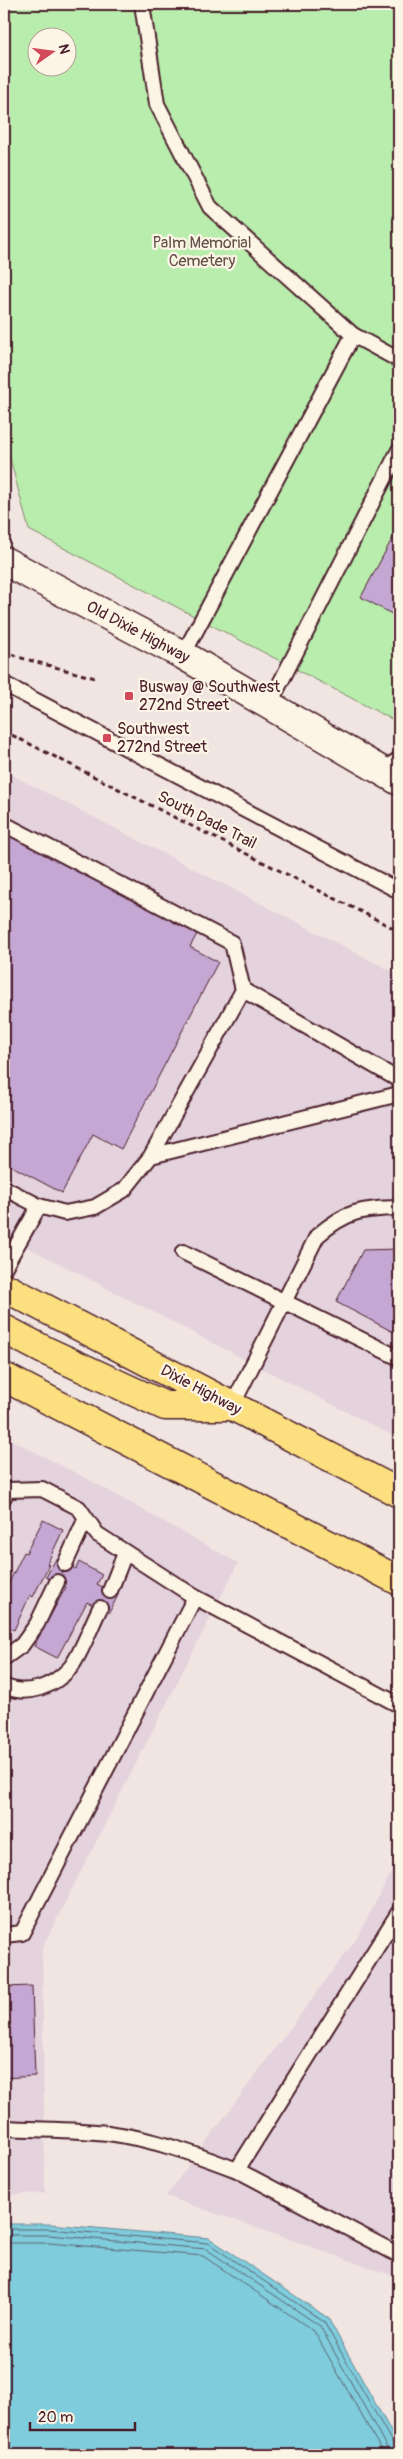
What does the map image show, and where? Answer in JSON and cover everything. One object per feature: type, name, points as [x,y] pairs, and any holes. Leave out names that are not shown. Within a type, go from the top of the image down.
[{"type":"highway","name":"Dixie Highway","points":[[4,1287],[399,1493]]},
{"type":"highway","points":[[4,1329],[44,1350],[165,1406],[232,1406]]},
{"type":"highway","points":[[4,1377],[399,1581]]},
{"type":"street","name":"Old Dixie Highway","points":[[4,561],[183,655],[268,707],[393,771]]},
{"type":"lane","points":[[142,4],[157,104],[210,208],[353,335],[399,360]]},
{"type":"lane","points":[[183,655],[353,335]]},
{"type":"lane","points":[[268,707],[399,450]]},
{"type":"lane","points":[[4,684],[399,890]]},
{"type":"lane","points":[[4,824],[232,943],[243,990],[151,1156],[124,1190],[95,1207],[64,1213],[39,1206],[4,1188]]},
{"type":"lane","points":[[243,990],[399,1080]]},
{"type":"lane","points":[[151,1156],[399,1094]]},
{"type":"lane","points":[[4,1268],[39,1206]]},
{"type":"lane","points":[[232,1406],[317,1236],[334,1221],[363,1209],[399,1208]]},
{"type":"lane","points":[[183,1252],[399,1358]]},
{"type":"lane","points":[[4,1497],[7,1490],[42,1489],[79,1508],[97,1534],[195,1597],[399,1705]]},
{"type":"lane","points":[[65,1564],[86,1518]]},
{"type":"lane","points":[[110,1591],[125,1553]]},
{"type":"lane","points":[[4,1658],[22,1646],[37,1624],[57,1582]]},
{"type":"lane","points":[[4,1935],[22,1933],[195,1597]]},
{"type":"lane","points":[[4,1686],[14,1691],[34,1690],[48,1685],[71,1668],[100,1608]]},
{"type":"lane","points":[[237,2170],[399,1912]]},
{"type":"lane","points":[[4,2128],[108,2133],[153,2141],[195,2154],[237,2170],[399,2255]]},
{"type":"path","points":[[4,650],[18,657],[95,678]]},
{"type":"path","name":"South Dade Trail","points":[[4,731],[399,931]]},
{"type":"shaded area","points":[[4,771],[399,975],[399,1439],[4,1235]]},
{"type":"shaded area","points":[[4,1436],[91,1481],[238,1563],[42,1948],[45,2193],[4,2195]]},
{"type":"shaded area","points":[[399,1857],[399,2278],[166,2196],[357,1938]]},
{"type":"green space","name":"Palm Memorial Cemetery","points":[[4,4],[399,4],[399,723],[29,530],[4,436]]},
{"type":"water","points":[[4,2224],[50,2224],[209,2238],[328,2318],[399,2446],[399,2455],[4,2455]]},
{"type":"building","points":[[399,526],[399,618],[361,597]]},
{"type":"building","points":[[4,832],[197,934],[190,947],[218,962],[121,1149],[93,1134],[62,1193],[4,1162]]},
{"type":"building","points":[[399,1249],[399,1335],[336,1302],[363,1250]]},
{"type":"building","points":[[43,1520],[63,1530],[47,1564],[49,1565],[33,1597],[30,1595],[14,1630],[4,1625],[4,1593],[24,1552],[26,1553]]},
{"type":"building","points":[[56,1559],[76,1569],[79,1562],[102,1575],[97,1584],[118,1595],[109,1613],[87,1602],[57,1658],[34,1646],[66,1587],[46,1577]]},
{"type":"building","points":[[32,1986],[35,2076],[4,2078],[4,1987]]},
{"type":"place","name":"Busway @ Southwest 272nd Street","points":[[129,696]]},
{"type":"place","name":"Southwest 272nd Street","points":[[107,738]]}]
